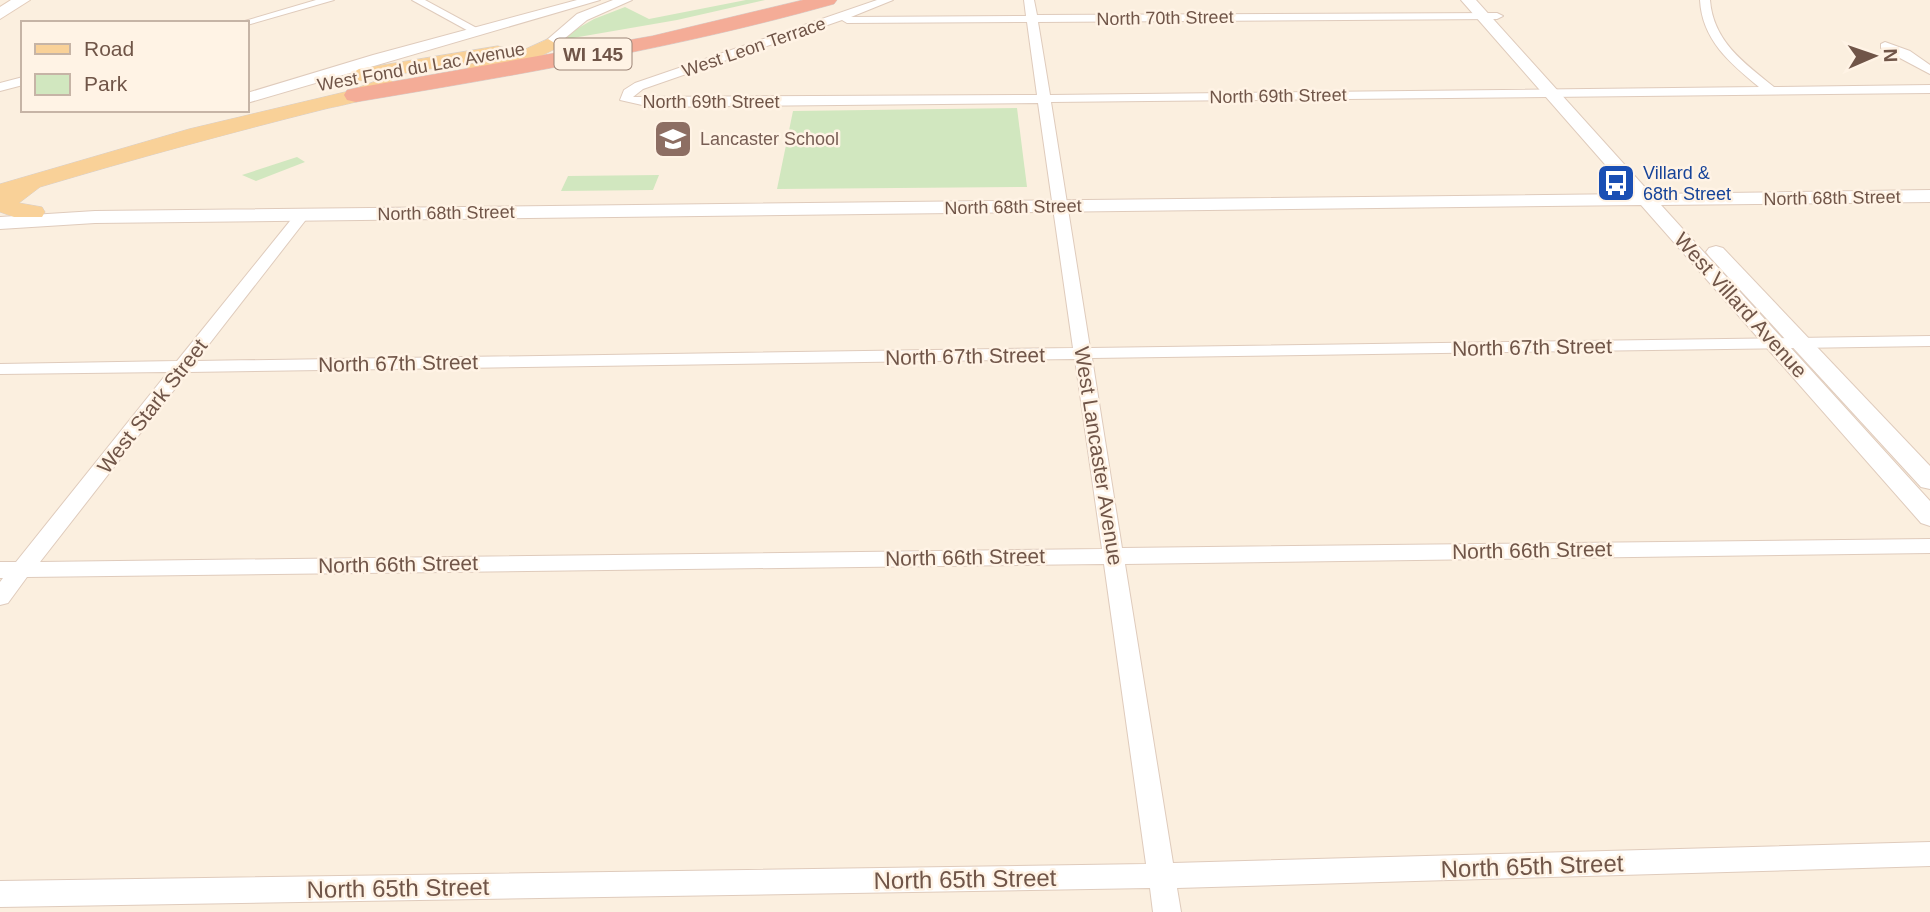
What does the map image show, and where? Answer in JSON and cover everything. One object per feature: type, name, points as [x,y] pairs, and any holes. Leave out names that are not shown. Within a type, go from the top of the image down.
[{"type":"highway","name":"WI 145","points":[[548,45],[690,24],[785,0]]},
{"type":"highway","name":"WI 145","points":[[356,95],[657,43],[758,20],[830,10]]},
{"type":"main road","points":[[0,14],[22,0]]},
{"type":"main road","name":"West Fond du Lac Avenue","points":[[0,191],[197,134],[356,95],[400,81],[509,62],[548,45]]},
{"type":"main road","name":"West Fond du Lac Avenue","points":[[248,99],[364,74],[548,45]]},
{"type":"main road","points":[[0,174],[202,112]]},
{"type":"main road","points":[[33,212],[14,210],[5,205],[13,195],[39,179]]},
{"type":"street","points":[[248,22],[329,0]]},
{"type":"street","points":[[417,0],[478,32]]},
{"type":"street","name":"West Fond du Lac Avenue","points":[[248,99],[378,58],[593,0]]},
{"type":"street","name":"West Fond du Lac Avenue","points":[[548,45],[582,18],[625,0]]},
{"type":"street","name":"West Leon Terrace","points":[[626,100],[628,93],[639,86],[830,10],[888,0]]},
{"type":"street","name":"West Villard Avenue","points":[[1468,0],[1487,11],[1658,200],[1802,343],[1930,481]]},
{"type":"street","points":[[1705,0],[1704,12],[1714,35],[1738,64],[1771,91]]},
{"type":"street","name":"North 70th Street","points":[[830,10],[1487,11]]},
{"type":"street","name":"West Lancaster Avenue","points":[[1031,10],[1167,912]]},
{"type":"street","points":[[1885,46],[1906,54],[1930,70]]},
{"type":"street","points":[[0,87],[21,82]]},
{"type":"street","name":"North 69th Street","points":[[626,100],[651,103],[1930,89]]},
{"type":"street","name":"North 68th Street","points":[[0,223],[95,217],[303,214],[1930,196]]},
{"type":"street","name":"West Villard Avenue","points":[[1658,200],[1776,344],[1930,517]]},
{"type":"street","name":"North 68th Street","points":[[0,210],[95,217]]},
{"type":"street","name":"West Stark Street","points":[[0,597],[303,214]]},
{"type":"street","name":"North 67th Street","points":[[0,369],[1930,341]]},
{"type":"street","name":"North 66th Street","points":[[0,570],[1930,546]]},
{"type":"street","name":"North 65th Street","points":[[0,894],[1161,876],[1930,854]]},
{"type":"green space","points":[[746,0],[765,0],[677,20],[567,39],[568,34],[594,19],[625,7],[649,19]]},
{"type":"green space","points":[[1017,108],[1027,187],[777,189],[793,111]]},
{"type":"green space","points":[[297,157],[305,162],[256,181],[242,175]]},
{"type":"green space","points":[[659,175],[653,190],[561,191],[568,176]]},
{"type":"place","name":"Lancaster School","points":[[673,139]]},
{"type":"place","name":"Villard & 68th Street","points":[[1616,183]]}]
